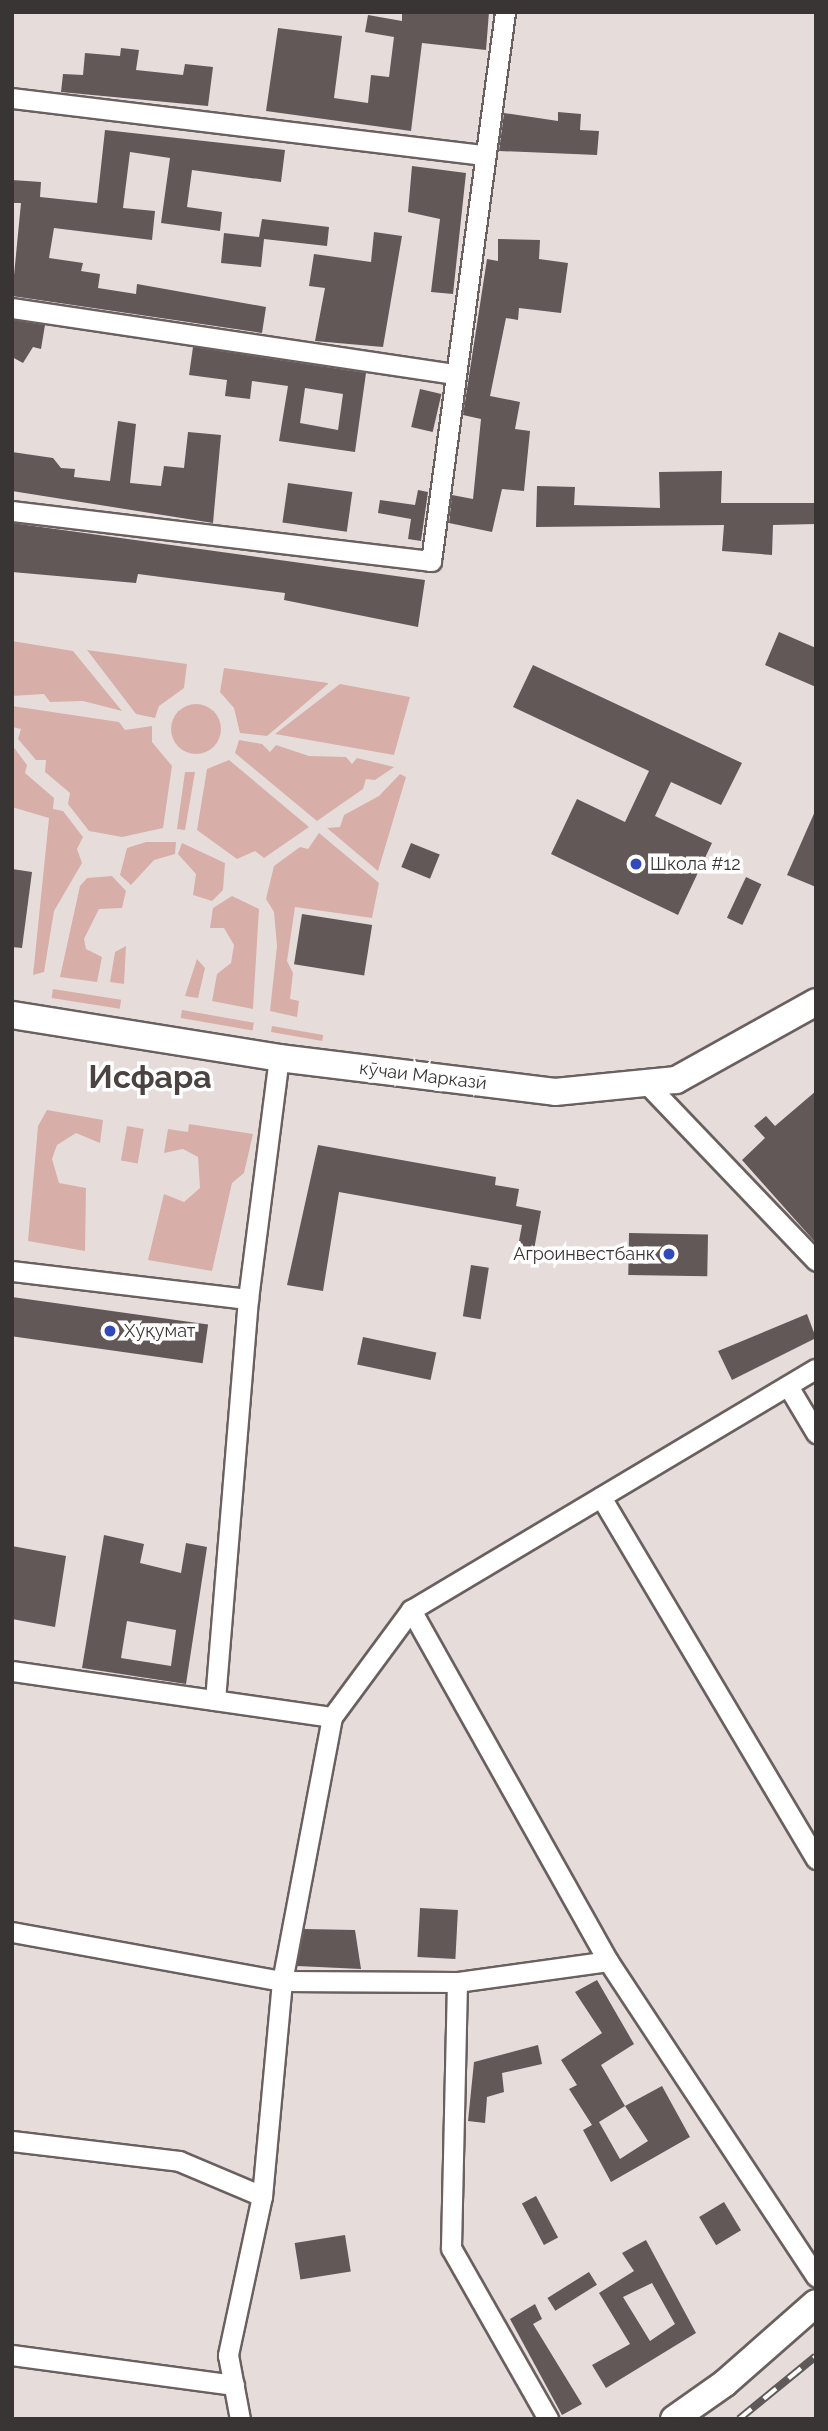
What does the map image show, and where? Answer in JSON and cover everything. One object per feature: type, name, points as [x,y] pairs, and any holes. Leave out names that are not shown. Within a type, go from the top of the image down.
[{"type":"main road","name":"кӯчаи Марказӣ","points":[[12,1015],[279,1058],[555,1092],[648,1085],[676,1080],[816,1002]]},
{"type":"main road","points":[[674,2419],[725,2383],[816,2303]]},
{"type":"street","points":[[12,511],[431,561],[481,155],[505,12]]},
{"type":"street","points":[[12,98],[481,155]]},
{"type":"street","points":[[12,308],[454,374]]},
{"type":"street","points":[[215,1700],[248,1300],[279,1058]]},
{"type":"street","points":[[648,1085],[816,1261]]},
{"type":"street","points":[[12,1271],[248,1300]]},
{"type":"street","points":[[240,2419],[228,2355],[262,2196],[282,1981],[332,1717],[411,1610],[816,1369]]},
{"type":"street","points":[[788,1386],[816,1433]]},
{"type":"street","points":[[601,1497],[816,1859]]},
{"type":"street","points":[[411,1610],[608,1961],[816,2277]]},
{"type":"street","points":[[12,1671],[332,1717]]},
{"type":"street","points":[[12,1932],[282,1981],[457,1982],[608,1961]]},
{"type":"street","points":[[457,1982],[451,2248],[548,2419]]},
{"type":"street","points":[[12,2141],[179,2161],[262,2196]]},
{"type":"street","points":[[12,2355],[234,2385]]},
{"type":"shaded area","points":[[12,641],[73,651],[122,711],[83,701],[50,702],[44,694],[12,696]]},
{"type":"shaded area","points":[[87,650],[187,664],[184,688],[159,706],[155,718],[136,714]]},
{"type":"shaded area","points":[[224,668],[328,684],[267,736],[240,733],[234,708],[220,692]]},
{"type":"shaded area","points":[[340,684],[410,697],[394,755],[275,734]]},
{"type":"shaded area","points":[[196,704],[214,711],[221,729],[214,747],[196,754],[178,747],[171,729],[178,711]]},
{"type":"shaded area","points":[[12,706],[119,722],[125,730],[152,726],[152,742],[172,766],[163,828],[122,837],[89,831],[68,804],[70,793],[45,772],[46,760],[36,760],[18,739],[21,729],[12,727]]},
{"type":"shaded area","points":[[239,740],[262,744],[270,752],[276,745],[309,756],[346,757],[352,764],[357,758],[394,767],[375,780],[366,779],[363,789],[317,821],[235,753]]},
{"type":"shaded area","points":[[12,745],[27,765],[25,773],[54,798],[53,809],[63,811],[83,837],[77,849],[82,863],[54,911],[44,972],[33,975],[49,818],[12,807]]},
{"type":"shaded area","points":[[229,760],[309,827],[264,858],[255,851],[237,859],[197,830],[207,769]]},
{"type":"shaded area","points":[[185,772],[195,772],[185,830],[177,829]]},
{"type":"shaded area","points":[[400,774],[406,777],[378,871],[327,828],[340,827],[344,815],[379,796]]},
{"type":"shaded area","points":[[319,833],[379,883],[372,918],[295,907],[287,961],[293,973],[290,999],[299,1001],[297,1017],[270,1011],[277,946],[274,912],[266,899],[274,866],[300,847],[308,849]]},
{"type":"shaded area","points":[[146,842],[176,842],[175,854],[154,860],[131,885],[120,875],[127,848]]},
{"type":"shaded area","points":[[182,843],[225,863],[223,890],[212,901],[193,895],[196,874],[178,854]]},
{"type":"shaded area","points":[[112,876],[126,891],[122,908],[99,909],[84,939],[86,949],[102,957],[97,982],[60,977],[80,886],[87,878]]},
{"type":"shaded area","points":[[232,896],[259,909],[253,1009],[212,1001],[217,974],[231,963],[234,945],[224,928],[210,928],[213,908]]},
{"type":"shaded area","points":[[126,946],[124,984],[110,982],[115,952]]},
{"type":"shaded area","points":[[197,959],[205,968],[198,998],[185,996]]},
{"type":"shaded area","points":[[53,989],[121,1000],[120,1009],[52,998]]},
{"type":"shaded area","points":[[182,1010],[254,1023],[253,1031],[181,1018]]},
{"type":"shaded area","points":[[272,1026],[323,1035],[322,1041],[271,1032]]},
{"type":"shaded area","points":[[47,1110],[103,1120],[100,1143],[76,1133],[57,1145],[52,1159],[59,1183],[86,1188],[85,1251],[28,1241],[38,1126]]},
{"type":"shaded area","points":[[189,1124],[253,1134],[244,1173],[232,1183],[212,1271],[148,1260],[164,1194],[184,1202],[200,1188],[198,1157],[183,1149],[164,1153],[168,1129],[188,1132]]},
{"type":"shaded area","points":[[127,1126],[144,1129],[138,1163],[121,1160]]},
{"type":"building","points":[[402,12],[489,12],[486,50],[422,43],[411,131],[266,111],[278,28],[342,36],[334,98],[368,103],[371,75],[389,77],[394,37],[365,32],[368,15],[402,21]]},
{"type":"building","points":[[121,48],[139,50],[136,70],[183,75],[185,64],[213,67],[208,106],[61,92],[63,74],[83,75],[85,53],[120,56]]},
{"type":"building","points":[[558,112],[581,114],[580,130],[599,131],[597,155],[499,151],[504,113],[558,121]]},
{"type":"building","points":[[105,130],[285,150],[281,182],[192,170],[187,207],[222,212],[220,231],[161,223],[170,158],[130,152],[123,208],[155,211],[152,240],[54,228],[49,258],[83,263],[81,271],[100,274],[98,288],[136,294],[137,284],[266,307],[262,333],[12,296],[21,203],[12,203],[12,180],[41,182],[40,197],[97,203]]},
{"type":"building","points":[[412,166],[466,173],[453,294],[431,292],[440,219],[408,212]]},
{"type":"building","points":[[262,219],[329,227],[327,246],[264,239],[261,267],[221,263],[224,233],[259,237]]},
{"type":"building","points":[[374,232],[402,236],[383,347],[315,341],[325,288],[309,286],[314,254],[371,262]]},
{"type":"building","points":[[498,239],[540,240],[539,259],[568,263],[561,313],[519,308],[518,320],[506,318],[490,396],[520,402],[515,429],[530,431],[524,491],[502,489],[492,532],[449,523],[452,495],[473,499],[481,419],[463,415],[487,259],[498,261]]},
{"type":"building","points":[[12,320],[45,325],[41,349],[33,347],[23,363],[12,357]]},
{"type":"building","points":[[193,347],[366,373],[355,452],[279,441],[288,386],[252,381],[250,399],[225,396],[227,380],[189,375]],"holes":[[[305,388],[343,394],[338,430],[300,423]]]},
{"type":"building","points":[[420,389],[441,394],[433,432],[411,427]]},
{"type":"building","points":[[118,421],[136,424],[130,483],[161,486],[164,466],[184,468],[188,432],[221,435],[213,523],[12,491],[12,452],[53,458],[61,468],[75,469],[74,477],[110,481]]},
{"type":"building","points":[[722,471],[721,503],[816,503],[816,524],[773,525],[772,555],[722,551],[724,525],[536,527],[537,486],[575,487],[574,505],[660,508],[659,472]]},
{"type":"building","points":[[288,483],[352,492],[347,532],[282,523]]},
{"type":"building","points":[[418,490],[428,492],[421,541],[408,539],[411,519],[378,513],[380,500],[415,505]]},
{"type":"building","points":[[12,523],[425,580],[418,627],[284,600],[285,593],[138,574],[136,583],[12,572]]},
{"type":"building","points":[[779,632],[816,648],[816,687],[765,665]]},
{"type":"building","points":[[533,665],[742,763],[721,805],[671,782],[655,816],[712,843],[678,915],[551,854],[577,799],[625,822],[649,771],[513,707]]},
{"type":"building","points":[[816,809],[816,887],[787,875]]},
{"type":"building","points":[[411,843],[440,855],[430,879],[401,867]]},
{"type":"building","points":[[12,869],[32,872],[22,948],[12,947]]},
{"type":"building","points":[[746,877],[761,884],[742,925],[727,918]]},
{"type":"building","points":[[302,914],[372,925],[364,975],[294,964]]},
{"type":"building","points":[[816,1091],[816,1243],[742,1160],[765,1138],[754,1126],[766,1116],[775,1126]]},
{"type":"building","points":[[318,1145],[496,1177],[495,1185],[519,1189],[516,1206],[541,1211],[532,1261],[516,1257],[522,1225],[339,1192],[323,1291],[287,1285]]},
{"type":"building","name":"Агроинвестбанк","points":[[629,1233],[708,1234],[707,1276],[628,1275]]},
{"type":"building","points":[[471,1265],[489,1268],[481,1319],[463,1316]]},
{"type":"building","name":"Хуқумат","points":[[12,1297],[208,1325],[203,1363],[12,1336]]},
{"type":"building","points":[[807,1314],[816,1338],[732,1380],[718,1351]]},
{"type":"building","points":[[363,1337],[436,1353],[431,1380],[357,1364]]},
{"type":"building","points":[[104,1535],[144,1544],[140,1563],[181,1573],[186,1543],[207,1547],[186,1684],[82,1668]],"holes":[[[127,1621],[176,1630],[171,1666],[121,1658]]]},
{"type":"building","points":[[12,1546],[66,1556],[55,1627],[12,1619]]},
{"type":"building","points":[[420,1908],[458,1910],[455,1959],[417,1957]]},
{"type":"building","points":[[304,1929],[355,1930],[361,1969],[297,1966]]},
{"type":"building","points":[[597,1980],[634,2044],[601,2065],[625,2106],[662,2086],[690,2137],[611,2182],[583,2130],[592,2125],[569,2089],[577,2085],[561,2060],[602,2033],[575,1992]],"holes":[[[625,2106],[648,2141],[620,2159],[599,2122]]]},
{"type":"building","points":[[538,2045],[542,2064],[502,2073],[504,2092],[487,2097],[485,2123],[468,2121],[474,2062]]},
{"type":"building","points":[[536,2196],[558,2237],[544,2245],[522,2204]]},
{"type":"building","points":[[724,2202],[741,2230],[716,2245],[699,2217]]},
{"type":"building","points":[[345,2235],[351,2272],[300,2280],[295,2243]]},
{"type":"building","points":[[646,2240],[696,2333],[606,2388],[592,2365],[630,2344],[599,2293],[634,2271],[622,2253]],"holes":[[[652,2283],[675,2324],[650,2341],[623,2297]]]},
{"type":"building","points":[[589,2272],[597,2285],[555,2311],[547,2298]]},
{"type":"building","points":[[535,2304],[542,2319],[533,2324],[582,2404],[562,2415],[510,2319]]},
{"type":"railway","points":[[739,2419],[816,2356]]},
{"type":"place","name":"Школа #12","points":[[636,864]]},
{"type":"place","name":"Агроинвестбанк","points":[[669,1254]]},
{"type":"place","name":"Хуқумат","points":[[110,1331]]},
{"type":"district","name":"Исфара","points":[[150,1077]]}]
